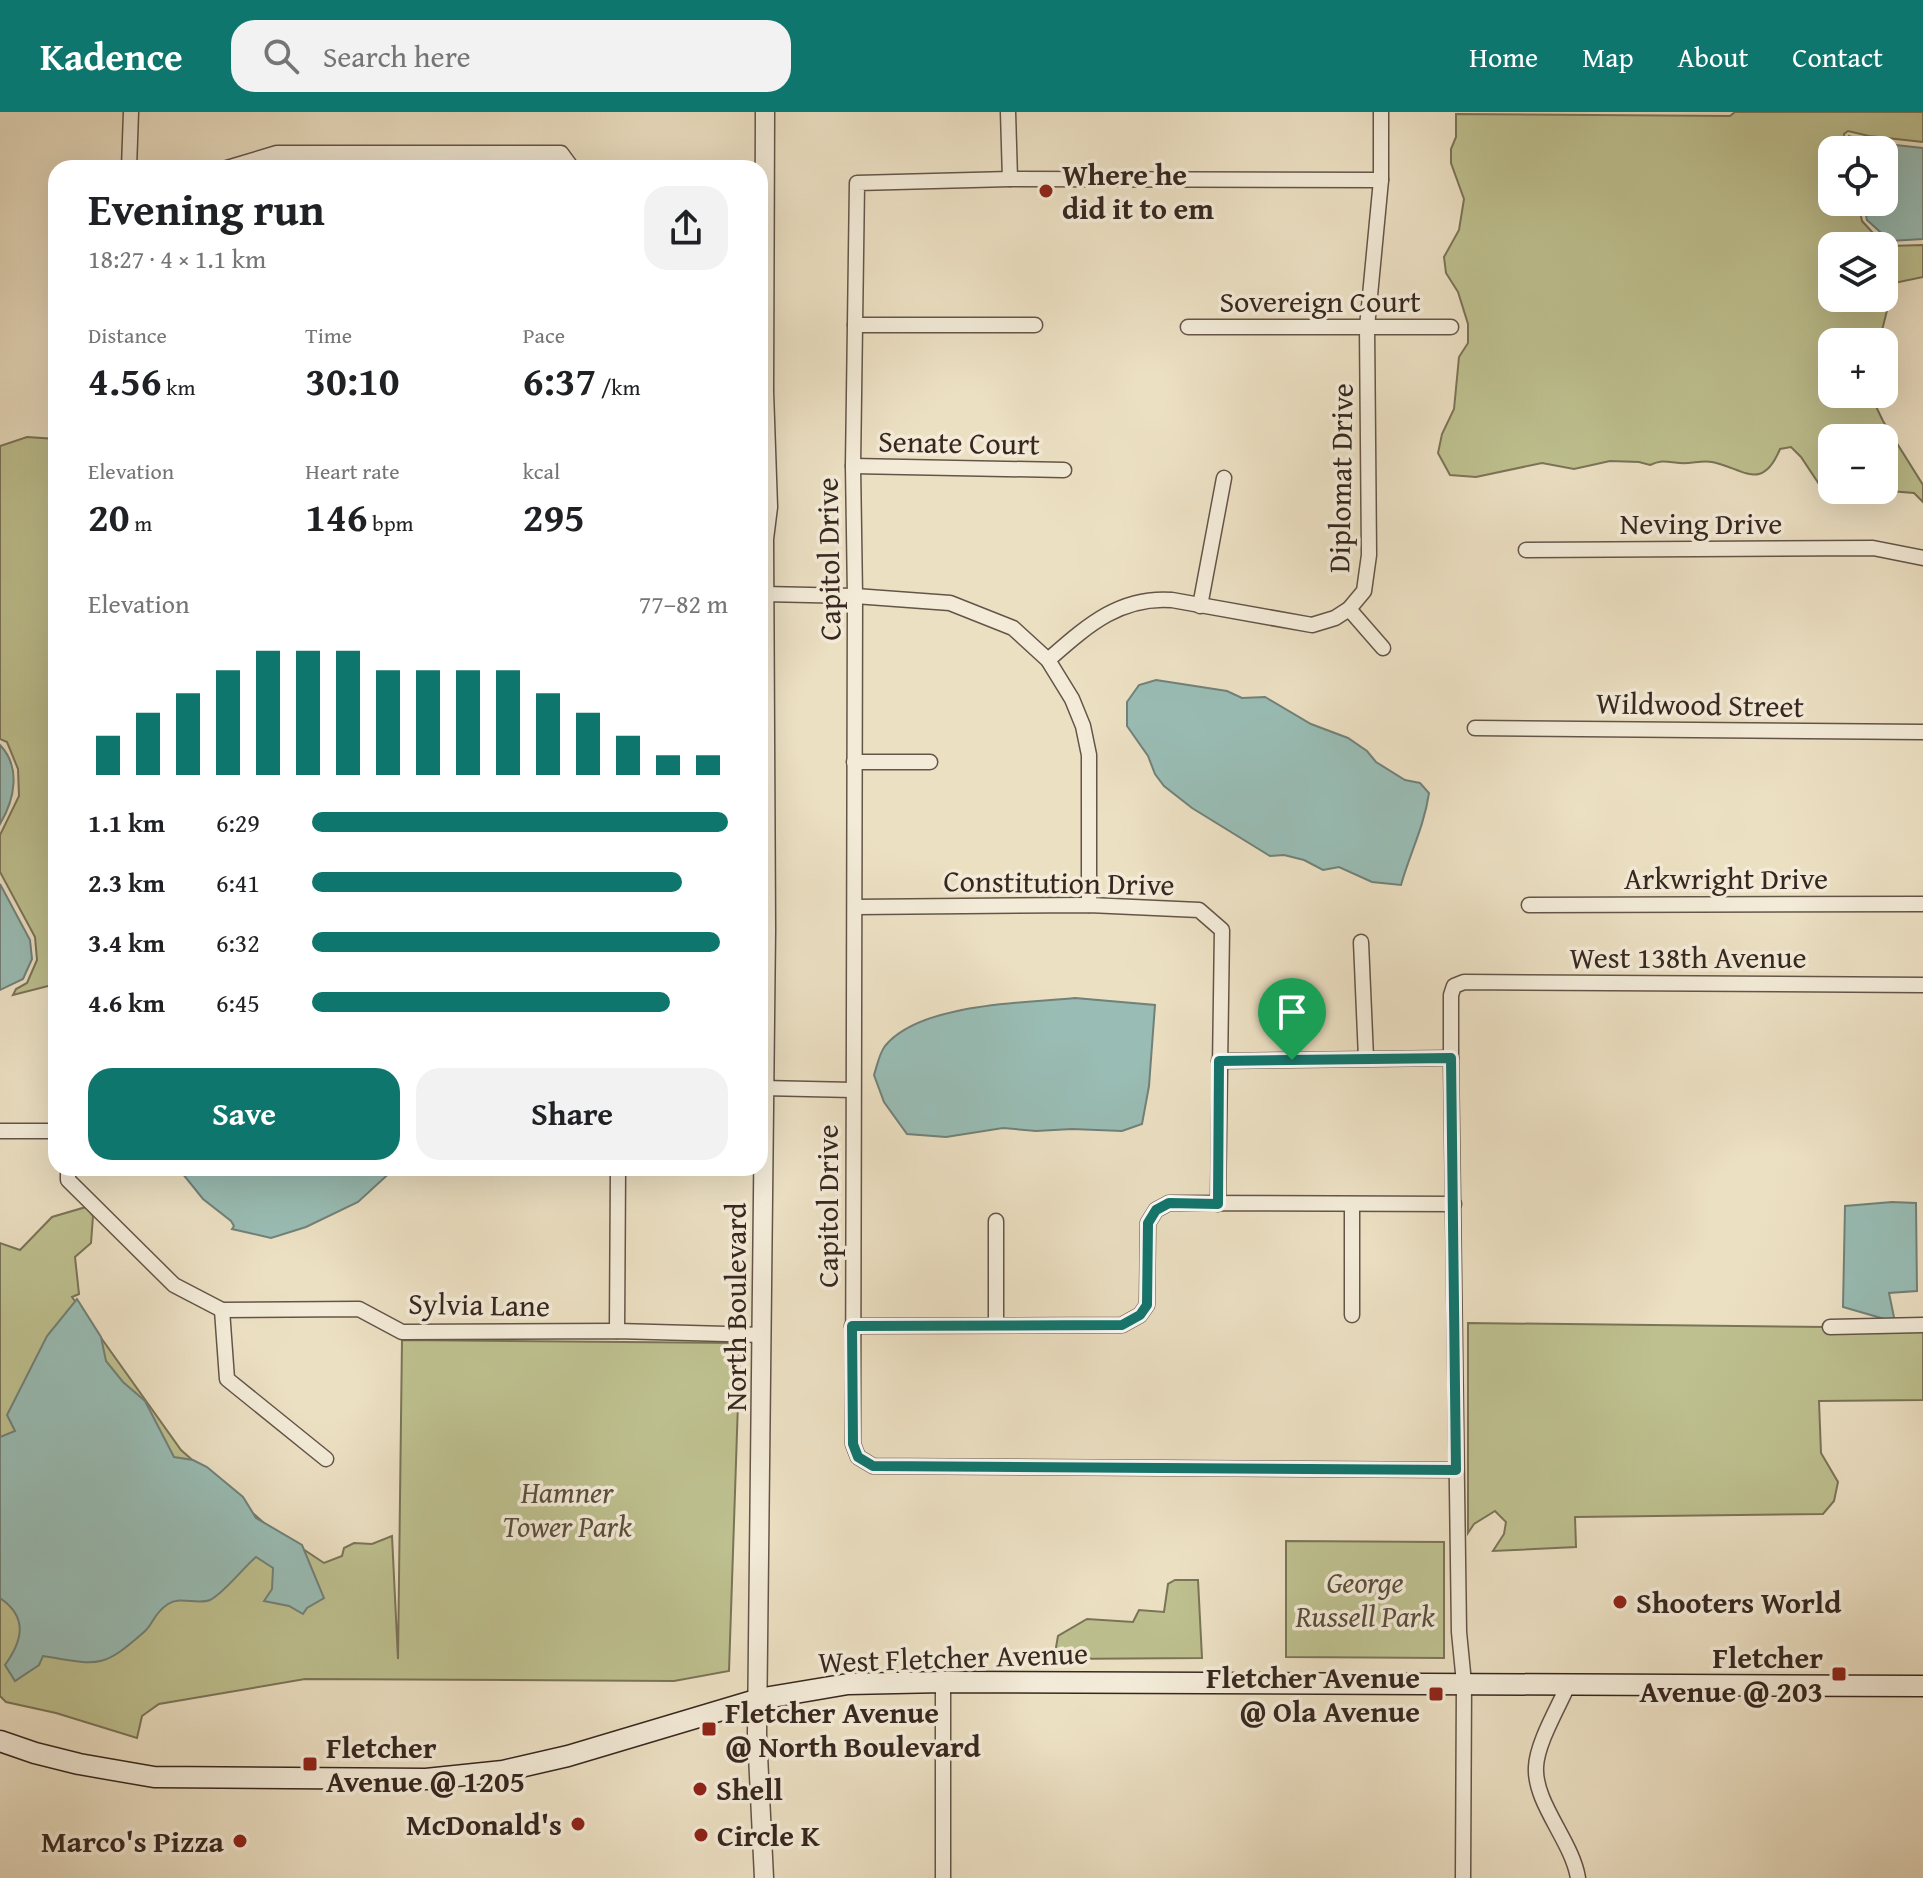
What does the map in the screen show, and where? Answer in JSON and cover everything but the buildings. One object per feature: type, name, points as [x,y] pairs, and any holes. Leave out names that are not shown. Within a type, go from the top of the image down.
[{"type":"main road","name":"West Fletcher Avenue","points":[[0,1741],[89,1766],[154,1777],[426,1779],[503,1771],[568,1756],[759,1699],[848,1684],[1923,1686]]},
{"type":"street","points":[[129,160],[131,112]]},
{"type":"street","name":"North Boulevard","points":[[764,160],[765,112]]},
{"type":"street","points":[[1008,112],[1010,179]]},
{"type":"street","name":"Diplomat Drive","points":[[1048,660],[1090,624],[1123,605],[1161,599],[1312,625],[1335,618],[1349,609],[1364,591],[1369,555],[1367,327],[1381,180],[1381,112]]},
{"type":"street","points":[[312,160],[561,153],[566,160]]},
{"type":"street","name":"Capitol Drive","points":[[1381,180],[1010,179],[857,183],[853,466],[853,1444],[858,1457],[873,1466],[1456,1470]]},
{"type":"street","points":[[855,325],[1035,325]]},
{"type":"street","name":"Sovereign Court","points":[[1188,327],[1451,327]]},
{"type":"street","name":"Senate Court","points":[[853,466],[1064,470]]},
{"type":"street","points":[[1200,606],[1224,478]]},
{"type":"street","name":"Neving Drive","points":[[1526,550],[1873,548],[1923,558]]},
{"type":"street","points":[[768,594],[950,603],[1013,628],[1048,660],[1072,699],[1083,726],[1089,755],[1089,905]]},
{"type":"street","points":[[1349,609],[1383,648]]},
{"type":"street","name":"Wildwood Street","points":[[1475,728],[1923,732]]},
{"type":"street","points":[[854,762],[930,762]]},
{"type":"street","name":"Arkwright Drive","points":[[1529,905],[1923,904]]},
{"type":"street","name":"Constitution Drive","points":[[855,907],[1089,905],[1199,910],[1222,930],[1218,1204]]},
{"type":"street","points":[[1361,942],[1366,1058]]},
{"type":"street","name":"West 138th Avenue","points":[[1451,1058],[1451,995],[1454,986],[1464,982],[1923,985]]},
{"type":"street","points":[[1219,1061],[1451,1058],[1459,1632],[1464,1683],[1463,1878]]},
{"type":"street","points":[[768,1088],[853,1090]]},
{"type":"street","points":[[0,1131],[48,1131]]},
{"type":"street","name":"Sylvia Lane","points":[[68,1176],[68,1180],[174,1285],[222,1310],[359,1309],[402,1332],[617,1331],[763,1335]]},
{"type":"street","points":[[617,1331],[618,1176]]},
{"type":"street","name":"North Boulevard","points":[[763,1176],[757,1734],[764,1878]]},
{"type":"street","points":[[852,1326],[1122,1325],[1140,1315],[1147,1305],[1148,1223],[1156,1210],[1169,1203],[1454,1204]]},
{"type":"street","points":[[1352,1204],[1352,1315]]},
{"type":"street","points":[[996,1221],[996,1325]]},
{"type":"street","points":[[222,1310],[227,1379],[326,1459]]},
{"type":"street","points":[[1830,1327],[1923,1325]]},
{"type":"street","points":[[943,1682],[943,1878]]},
{"type":"street","points":[[1568,1685],[1539,1752],[1536,1769],[1542,1793],[1576,1864],[1578,1878]]},
{"type":"green space","points":[[1735,112],[1923,112],[1923,142],[1848,131],[1844,136],[1818,136],[1818,216],[1861,216],[1872,232],[1818,232],[1818,312],[1887,312],[1883,328],[1818,328],[1818,408],[1877,408],[1885,424],[1818,424],[1818,482],[1791,447],[1780,449],[1773,462],[1759,474],[1708,462],[1662,461],[1650,465],[1610,461],[1574,469],[1542,463],[1476,477],[1450,475],[1438,453],[1442,434],[1454,409],[1459,357],[1468,343],[1468,324],[1458,292],[1446,273],[1444,257],[1459,230],[1464,199],[1451,163],[1456,114],[1730,116]]},
{"type":"green space","points":[[1923,245],[1923,277],[1898,282],[1898,246]]},
{"type":"green space","points":[[27,437],[48,438],[48,986],[13,995],[16,989],[27,983],[37,960],[35,937],[0,872],[0,835],[19,796],[18,769],[7,742],[0,739],[0,446]]},
{"type":"green space","points":[[1898,445],[1923,485],[1923,502],[1914,493],[1898,492]]},
{"type":"green space","name":"Hamner Tower Park","points":[[86,1207],[93,1216],[91,1243],[75,1257],[79,1294],[72,1297],[181,1450],[264,1523],[324,1563],[342,1556],[344,1548],[354,1543],[372,1544],[392,1536],[398,1659],[402,1340],[740,1343],[729,1671],[674,1681],[305,1679],[159,1704],[142,1716],[137,1738],[56,1713],[6,1702],[0,1696],[0,1243],[20,1250],[52,1217]]},
{"type":"green space","points":[[1468,1323],[1923,1328],[1923,1400],[1819,1401],[1821,1453],[1838,1482],[1834,1501],[1823,1514],[1575,1517],[1576,1547],[1493,1551],[1504,1534],[1506,1522],[1495,1511],[1474,1524],[1468,1533]]},
{"type":"green space","name":"George Russell Park","points":[[1286,1541],[1444,1542],[1444,1658],[1286,1657]]},
{"type":"green space","points":[[1175,1580],[1198,1580],[1202,1658],[1054,1659],[1058,1636],[1087,1619],[1133,1622],[1139,1610],[1164,1612],[1168,1584]]},
{"type":"water","points":[[1898,145],[1923,148],[1923,239],[1898,241],[1898,232],[1880,232],[1866,216],[1898,216]]},
{"type":"water","points":[[1156,680],[1227,691],[1242,698],[1265,697],[1311,724],[1348,738],[1367,751],[1376,762],[1405,780],[1420,783],[1429,793],[1427,805],[1401,885],[1372,882],[1339,867],[1323,870],[1304,860],[1284,855],[1270,856],[1192,808],[1164,786],[1127,726],[1127,702],[1139,685]]},
{"type":"water","points":[[0,745],[11,763],[14,783],[0,824]]},
{"type":"water","points":[[0,884],[30,940],[32,959],[23,979],[0,990]]},
{"type":"water","points":[[1075,998],[1155,1005],[1149,1086],[1142,1124],[1122,1131],[1003,1128],[946,1137],[907,1134],[884,1102],[874,1075],[883,1049],[901,1032],[947,1013],[1002,1004]]},
{"type":"water","points":[[184,1176],[386,1176],[358,1202],[306,1227],[271,1238],[232,1229],[231,1221],[203,1199]]},
{"type":"water","points":[[1916,1203],[1917,1291],[1889,1293],[1895,1322],[1843,1307],[1845,1206]]},
{"type":"water","points":[[77,1299],[101,1337],[106,1361],[123,1382],[145,1401],[174,1457],[193,1460],[207,1467],[243,1497],[256,1518],[302,1545],[324,1598],[303,1614],[289,1606],[264,1601],[272,1589],[273,1568],[256,1557],[210,1600],[168,1604],[144,1632],[108,1659],[88,1662],[43,1656],[39,1665],[15,1681],[5,1665],[19,1638],[19,1621],[9,1605],[0,1598],[0,1437],[15,1431],[7,1415],[47,1336]]},
{"type":"place","name":"Where he did it to em","points":[[1046,191]]},
{"type":"place","name":"Shooters World","points":[[1620,1602]]},
{"type":"place","name":"Fletcher Avenue @ 203","points":[[1839,1674]]},
{"type":"place","name":"Fletcher Avenue @ Ola Avenue","points":[[1436,1694]]},
{"type":"place","name":"Fletcher Avenue @ North Boulevard","points":[[709,1729]]},
{"type":"place","name":"Fletcher Avenue @ 1205","points":[[310,1764]]},
{"type":"place","name":"Shell","points":[[700,1789]]},
{"type":"place","name":"McDonald's","points":[[578,1824]]},
{"type":"place","name":"Circle K","points":[[701,1835]]},
{"type":"place","name":"Marco's Pizza","points":[[240,1841]]},
{"type":"route","points":[[1451,1058],[1456,1470],[873,1466],[858,1457],[853,1444],[852,1326],[1122,1325],[1140,1315],[1147,1305],[1148,1223],[1156,1210],[1169,1203],[1218,1204],[1219,1061],[1292,1060],[1451,1058]]}]
